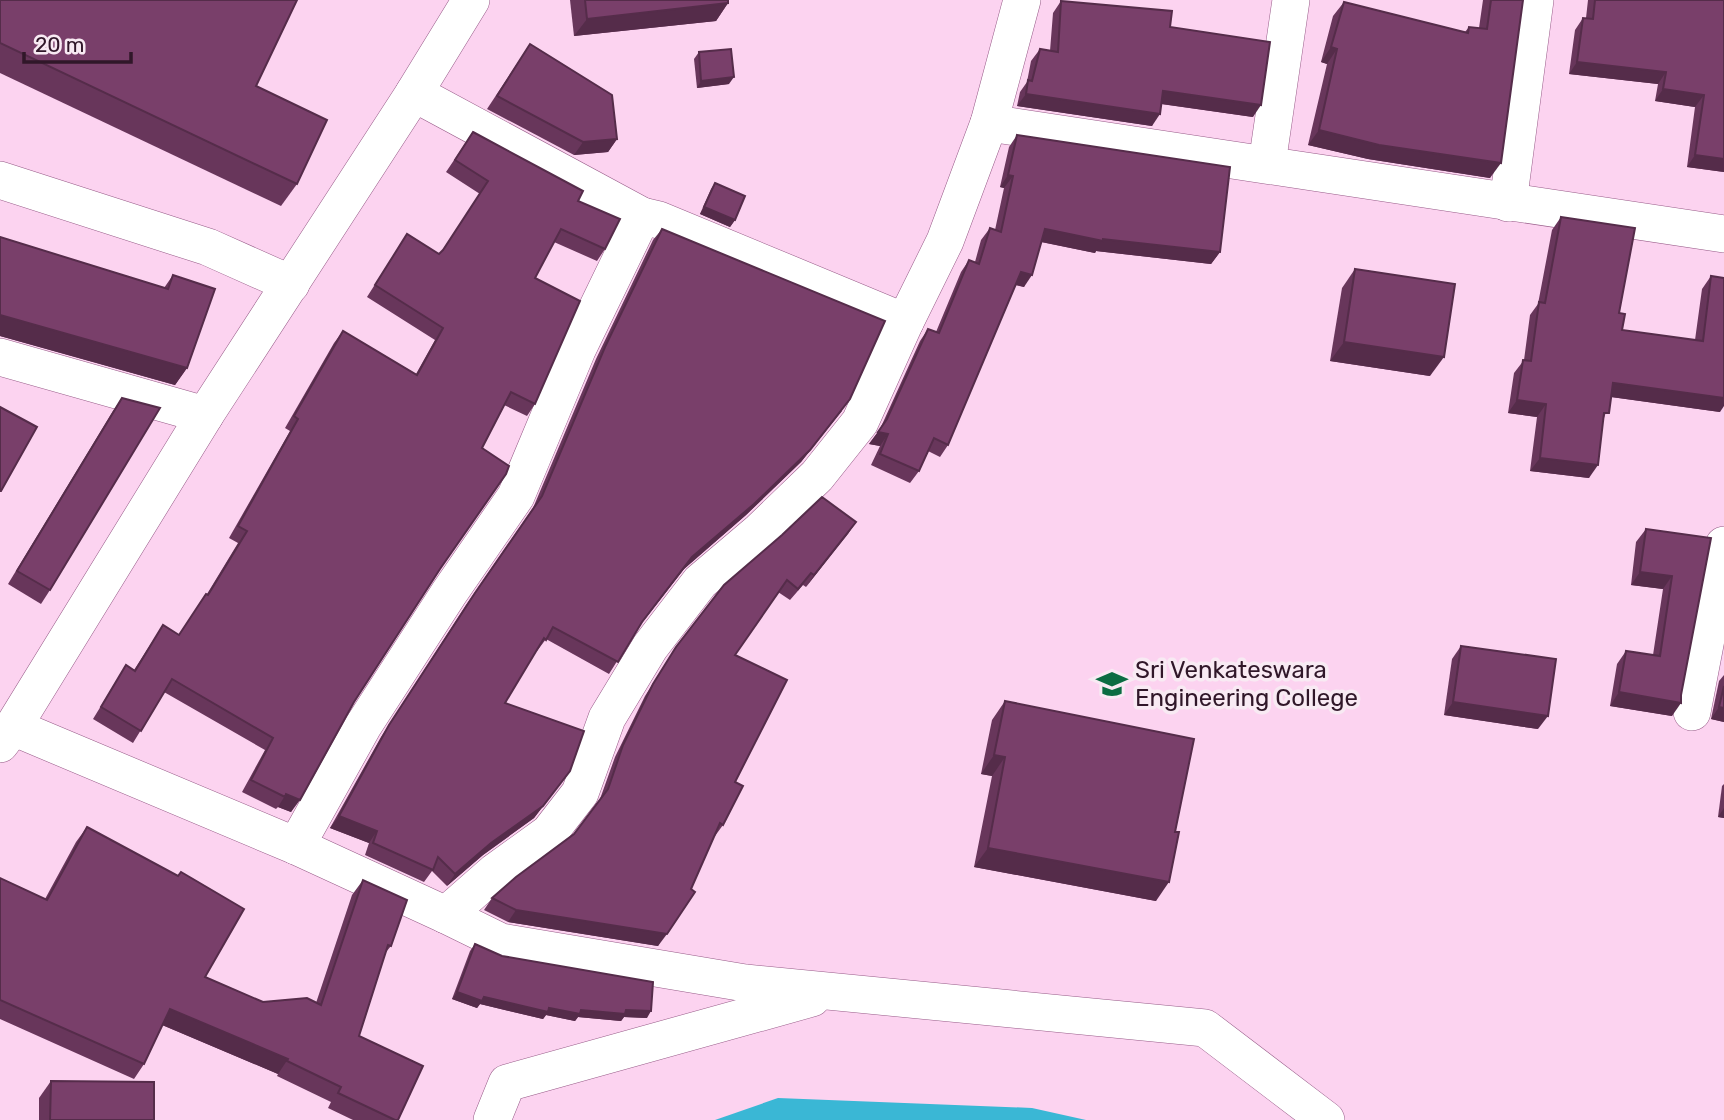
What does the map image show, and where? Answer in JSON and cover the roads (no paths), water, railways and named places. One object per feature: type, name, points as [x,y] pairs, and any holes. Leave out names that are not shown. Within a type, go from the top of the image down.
[{"type":"street","points":[[471,0],[414,93],[205,415],[6,736],[296,846],[501,942],[745,984],[1205,1028],[1326,1120]]},
{"type":"street","points":[[446,915],[495,872],[549,833],[580,793],[607,718],[650,647],[700,582],[760,531],[817,475],[860,422],[945,242],[989,123],[1022,0]]},
{"type":"street","points":[[1267,164],[1292,0]]},
{"type":"street","points":[[1508,203],[1535,0]]},
{"type":"street","points":[[414,93],[642,216],[659,220],[905,322]]},
{"type":"street","points":[[989,123],[1724,234]]},
{"type":"street","points":[[0,180],[208,247],[291,284]]},
{"type":"street","points":[[296,846],[363,726],[516,496],[577,350],[642,216]]},
{"type":"street","points":[[0,357],[205,415]]},
{"type":"street","points":[[1692,712],[1724,545]]},
{"type":"street","points":[[492,1120],[507,1083],[834,992]]},
{"type":"water","points":[[778,1098],[1032,1108],[1086,1120],[715,1120]]},
{"type":"place","name":"Sri Venkateswara Engineering College","points":[[1112,684]]}]
